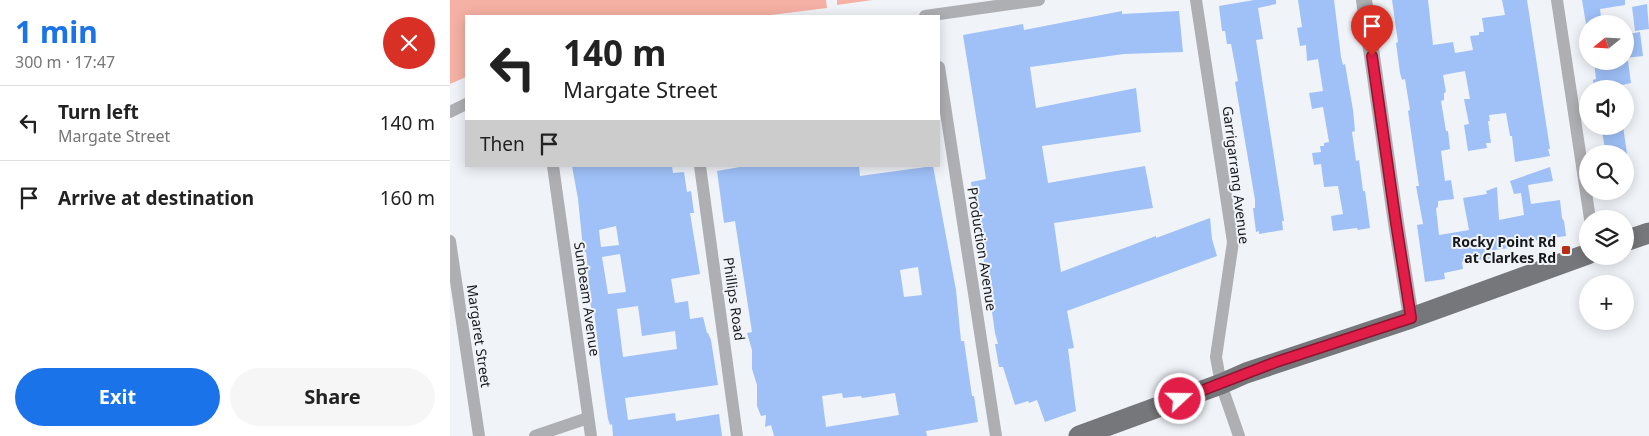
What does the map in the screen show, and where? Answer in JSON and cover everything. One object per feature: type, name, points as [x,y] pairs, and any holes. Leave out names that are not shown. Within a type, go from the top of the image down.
[{"type":"main road","points":[[1634,238],[1649,233]]},
{"type":"main road","points":[[1080,436],[1292,356],[1411,318],[1579,257]]},
{"type":"street","points":[[936,15],[1039,0]]},
{"type":"street","name":"Garrigarrang Avenue","points":[[1196,0],[1233,242],[1216,357],[1221,384],[1239,436]]},
{"type":"street","points":[[1364,0],[1411,318]]},
{"type":"street","points":[[1557,0],[1589,210]]},
{"type":"street","name":"Production Avenue","points":[[940,73],[996,436]]},
{"type":"street","points":[[450,112],[465,104]]},
{"type":"street","name":"Sunbeam Avenue","points":[[553,167],[591,436]]},
{"type":"street","name":"Phillips Road","points":[[700,167],[738,436]]},
{"type":"street","name":"Margaret Street","points":[[450,241],[479,436]]},
{"type":"street","points":[[536,436],[588,418]]},
{"type":"shaded area","points":[[450,0],[826,0],[827,8],[771,15],[465,15],[465,77],[450,84]]},
{"type":"shaded area","points":[[837,0],[873,0],[837,5]]},
{"type":"building","points":[[1254,0],[1276,0],[1276,4],[1258,8],[1263,39],[1256,40],[1284,221],[1282,221],[1283,230],[1259,234],[1259,231],[1256,232],[1253,208],[1255,208],[1255,200],[1235,82],[1238,81],[1231,44],[1227,44],[1225,31],[1222,31],[1219,6]]},
{"type":"building","points":[[1298,0],[1334,0],[1341,57],[1343,65],[1345,64],[1353,110],[1355,131],[1352,132],[1356,161],[1359,160],[1370,228],[1333,231],[1331,216],[1343,214],[1338,186],[1324,187],[1321,164],[1314,165],[1312,153],[1321,152],[1320,146],[1324,146],[1324,143],[1329,142],[1323,107],[1312,109],[1309,93],[1323,91],[1318,59],[1307,61],[1306,45],[1300,46],[1297,28],[1302,27]]},
{"type":"building","points":[[1392,0],[1428,0],[1433,45],[1453,42],[1455,53],[1473,50],[1470,36],[1479,35],[1479,32],[1484,32],[1482,18],[1505,15],[1502,0],[1527,0],[1550,156],[1515,162],[1512,136],[1510,136],[1506,113],[1489,115],[1491,143],[1486,143],[1487,148],[1468,151],[1464,125],[1469,124],[1464,99],[1470,99],[1465,71],[1443,75],[1446,92],[1444,93],[1444,100],[1441,101],[1450,149],[1441,151],[1445,181],[1451,180],[1454,199],[1438,201],[1438,207],[1436,208],[1439,235],[1469,230],[1463,198],[1487,194],[1486,191],[1497,187],[1499,220],[1524,215],[1521,193],[1514,194],[1510,181],[1550,167],[1553,181],[1528,185],[1531,204],[1560,200],[1566,236],[1517,243],[1517,247],[1494,250],[1495,258],[1462,262],[1463,269],[1444,273],[1445,279],[1425,282],[1417,225],[1423,224],[1416,186],[1419,186],[1405,79],[1402,80],[1400,73]]},
{"type":"building","points":[[1582,0],[1625,0],[1625,5],[1600,9],[1601,15],[1584,15]]},
{"type":"building","points":[[1647,4],[1649,29],[1635,31],[1632,7]]},
{"type":"building","points":[[1122,11],[1122,14],[1179,11],[1183,52],[1124,54],[1030,67],[1036,108],[1136,88],[1141,132],[1042,146],[1048,183],[1145,166],[1153,208],[1054,223],[1061,272],[1210,218],[1212,239],[1217,256],[1067,311],[1074,348],[1068,349],[1076,411],[1045,422],[1037,400],[1015,405],[1003,367],[999,367],[995,344],[998,344],[988,284],[986,284],[982,243],[980,243],[971,182],[986,179],[963,35],[1023,24],[1024,30]]},
{"type":"building","points":[[1640,32],[1643,56],[1634,57],[1634,33]]},
{"type":"building","points":[[1595,70],[1629,70],[1631,80],[1593,80],[1596,79]]},
{"type":"building","points":[[1603,135],[1624,135],[1626,145],[1604,145]]},
{"type":"building","points":[[572,167],[672,167],[673,173],[684,172],[687,192],[691,191],[694,213],[690,213],[700,274],[671,279],[675,303],[688,301],[690,319],[703,317],[711,340],[718,385],[625,398],[628,420],[675,413],[676,421],[719,414],[722,436],[613,436],[612,424],[610,425],[608,419],[594,311],[592,311],[590,302],[586,252],[584,252],[578,199]],"holes":[[[616,226],[619,245],[601,247],[599,230]],[[620,254],[626,292],[608,294],[602,257]],[[638,306],[642,336],[675,331],[677,349],[623,357],[617,309]]]},
{"type":"building","points":[[740,167],[859,167],[860,176],[933,167],[956,290],[961,341],[964,341],[978,422],[926,431],[927,436],[774,436],[771,425],[765,427],[766,415],[761,416],[757,406],[757,385],[752,369],[752,350],[747,333],[752,332],[735,221],[724,223],[717,171]],"holes":[[[918,267],[922,295],[904,297],[900,270]],[[842,393],[843,398],[861,396],[862,398],[895,393],[899,415],[826,427],[822,396]]]},
{"type":"place","name":"Rocky Point Rd at Clarkes Rd","points":[[1566,250]]},
{"type":"route","points":[[1180,399],[1276,362],[1411,318],[1372,56]]}]
